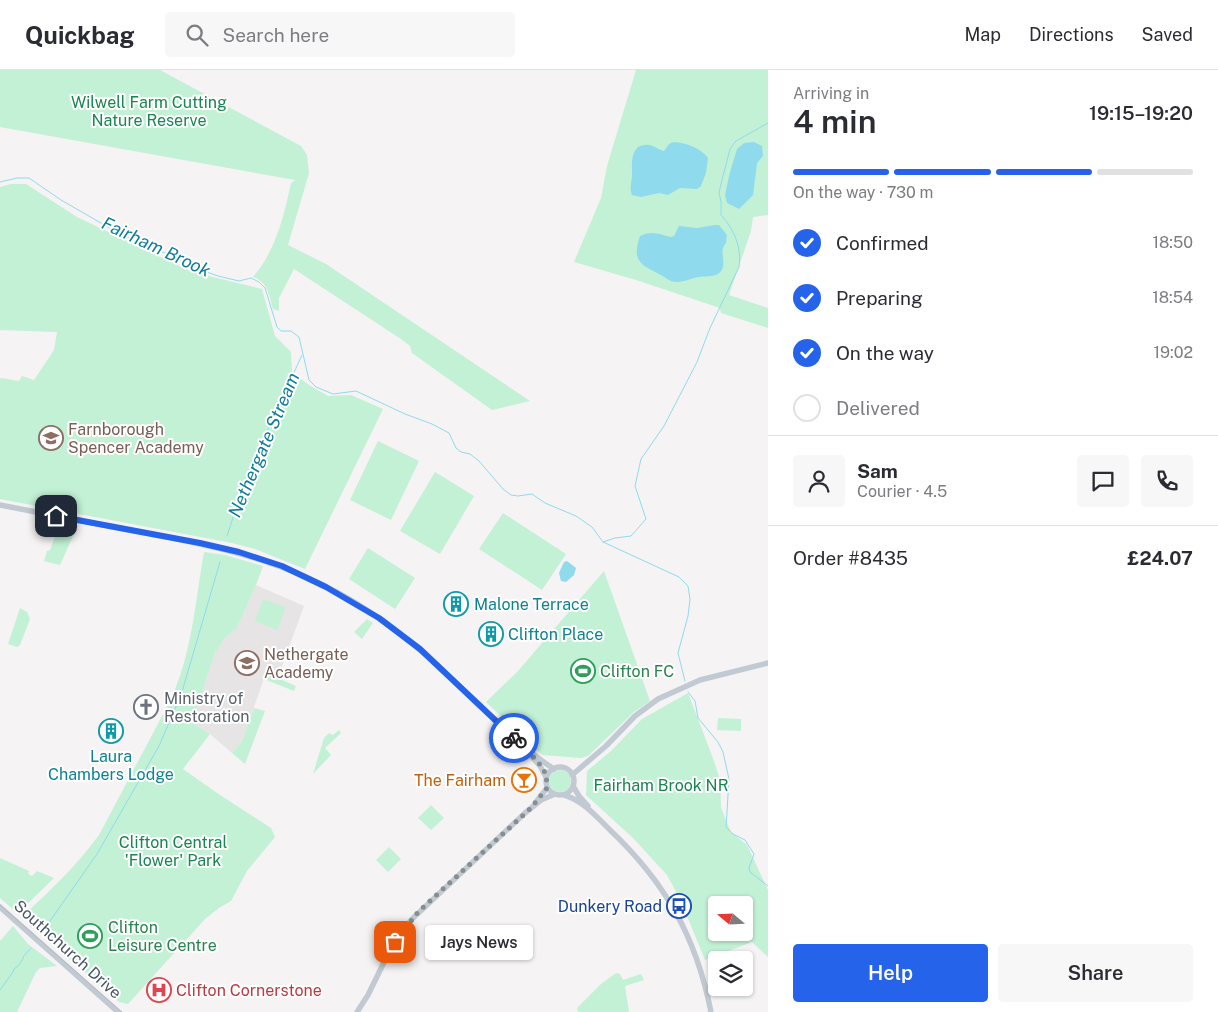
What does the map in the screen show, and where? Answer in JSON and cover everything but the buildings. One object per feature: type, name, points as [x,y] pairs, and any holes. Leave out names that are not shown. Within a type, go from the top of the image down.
[{"type":"street","points":[[0,505],[227,549],[282,566],[339,594],[379,618],[420,649],[529,752],[546,777],[547,788],[531,808]]},
{"type":"street","points":[[572,775],[606,746],[635,716],[666,695],[700,680],[768,663]]},
{"type":"street","points":[[529,752],[554,769]]},
{"type":"street","points":[[546,777],[554,769],[566,769],[587,762]]},
{"type":"street","points":[[566,769],[572,775],[573,786],[590,810]]},
{"type":"street","points":[[564,794],[573,786]]},
{"type":"street","points":[[547,788],[554,794]]},
{"type":"street","points":[[357,1012],[368,995],[390,950],[411,920],[531,808],[541,800],[554,794],[564,794],[574,798],[590,810],[640,860],[670,900],[694,953],[703,978],[711,1012]]},
{"type":"street","name":"Southchurch Drive","points":[[0,907],[118,1012]]},
{"type":"shaded area","name":"Nethergate Academy","points":[[256,585],[304,606],[278,677],[266,673],[242,741],[232,753],[210,734],[192,723],[215,653],[225,638],[237,628]]},
{"type":"green space","name":"Wilwell Farm Cutting Nature Reserve","points":[[0,70],[160,70],[301,146],[307,155],[309,173],[288,245],[326,264],[530,401],[492,410],[412,353],[410,346],[401,339],[294,269],[279,298],[279,311],[273,309],[265,286],[253,277],[268,256],[282,220],[291,183],[295,180],[0,127]]},
{"type":"green space","points":[[636,70],[768,70],[768,215],[753,217],[751,231],[729,295],[768,308],[768,328],[721,313],[720,308],[574,262],[601,198],[607,166]]},
{"type":"green space","points":[[11,184],[26,184],[77,217],[192,272],[262,289],[275,336],[291,352],[292,372],[328,396],[351,395],[383,409],[305,569],[255,549],[232,543],[0,499],[0,379],[19,381],[22,376],[34,380],[54,350],[57,332],[0,330],[0,187]]},
{"type":"green space","points":[[378,441],[419,461],[391,520],[350,500]]},
{"type":"green space","points":[[435,472],[474,496],[440,554],[400,531]]},
{"type":"green space","points":[[503,513],[566,554],[542,590],[479,549]]},
{"type":"green space","points":[[60,523],[77,527],[60,565],[44,561]]},
{"type":"green space","points":[[368,548],[415,578],[395,609],[349,579]]},
{"type":"green space","name":"Clifton Central 'Flower' Park","points":[[204,552],[225,555],[263,566],[237,628],[225,638],[215,653],[192,723],[210,734],[183,769],[271,828],[275,837],[247,871],[231,901],[205,919],[128,1004],[119,1002],[25,920],[24,915],[82,857],[99,835],[169,703],[177,685],[188,648]]},
{"type":"green space","points":[[604,571],[650,701],[634,712],[588,756],[581,758],[542,755],[486,702],[518,671]]},
{"type":"green space","points":[[263,599],[286,607],[277,630],[255,621]]},
{"type":"green space","points":[[20,608],[27,612],[30,619],[20,645],[17,647],[8,644]]},
{"type":"green space","points":[[367,619],[373,623],[362,639],[354,632]]},
{"type":"green space","points":[[266,673],[296,686],[294,691],[264,679]]},
{"type":"green space","name":"Fairham Brook NR","points":[[688,693],[720,780],[721,807],[726,821],[731,832],[747,845],[768,890],[768,957],[752,942],[728,951],[708,951],[708,959],[705,960],[680,899],[667,875],[633,838],[586,795],[587,771],[611,751],[642,719]]},
{"type":"green space","points":[[254,708],[265,711],[245,764],[232,753],[242,741]]},
{"type":"green space","points":[[718,718],[741,719],[741,731],[717,730]]},
{"type":"green space","points":[[339,730],[341,733],[325,748],[331,755],[313,774],[324,738],[329,733],[333,735]]},
{"type":"green space","points":[[560,770],[568,773],[571,781],[568,789],[560,792],[552,789],[549,781],[552,773]]},
{"type":"green space","points":[[431,805],[444,818],[431,830],[418,818]]},
{"type":"green space","points":[[389,847],[401,859],[388,872],[376,860]]},
{"type":"green space","points":[[0,858],[29,871],[28,874],[32,876],[37,871],[54,878],[19,912],[0,898]]},
{"type":"green space","points":[[13,926],[28,944],[57,966],[40,968],[36,972],[17,1012],[0,1012],[0,941]]},
{"type":"green space","points":[[616,973],[620,974],[623,980],[641,974],[644,980],[625,986],[629,1012],[578,1012],[577,1008],[601,984]]},
{"type":"water","points":[[674,142],[693,147],[701,151],[708,158],[706,173],[701,186],[697,189],[680,188],[668,195],[659,193],[641,197],[632,195],[632,160],[635,150],[643,145],[649,145],[664,151],[669,144]]},
{"type":"water","points":[[754,142],[762,146],[763,156],[757,163],[753,195],[739,209],[727,203],[725,195],[730,172],[737,149],[744,143]]},
{"type":"water","points":[[719,225],[727,235],[723,250],[723,267],[716,275],[674,282],[646,267],[637,256],[640,236],[644,234],[651,233],[671,237],[674,236],[679,226],[697,228]]},
{"type":"water","points":[[567,561],[576,568],[574,575],[566,582],[561,581],[559,573],[564,562]]},
{"type":"waterway","points":[[603,542],[631,536],[646,519],[635,486],[641,459],[664,426],[697,362],[710,328],[739,267],[738,246],[730,226],[721,215],[719,192],[730,149],[736,141],[768,123]]},
{"type":"waterway","name":"Fairham Brook","points":[[0,182],[17,178],[29,178],[61,200],[120,234],[172,256],[187,265],[239,281],[251,278],[259,282],[265,288],[277,327],[281,331],[291,331],[299,337],[309,380],[316,387],[333,394],[356,391],[405,414],[432,424],[449,433],[456,448],[461,452],[470,454],[479,461],[503,489],[511,495],[532,494],[545,503],[576,516],[592,527],[603,542],[679,577],[688,586],[690,599],[688,616],[678,653],[685,681]]},
{"type":"waterway","name":"Nethergate Stream","points":[[227,536],[247,475],[302,355]]},
{"type":"waterway","name":"Nethergate Stream","points":[[43,931],[97,854],[159,746],[181,695],[220,562]]},
{"type":"waterway","name":"Fairham Brook","points":[[688,692],[695,701],[698,718],[718,742],[723,752],[729,779],[726,827],[733,834],[745,840],[754,854],[749,868],[750,872],[768,886]]},
{"type":"waterway","name":"Nethergate Stream","points":[[0,990],[31,948]]},
{"type":"tram line","points":[[0,905],[122,1012]]},
{"type":"way so far","points":[[395,942],[418,912],[531,808],[547,788],[544,772],[529,752],[514,738]]},
{"type":"place","name":"Farnborough Spencer Academy","points":[[51,438]]},
{"type":"place","name":"Malone Terrace","points":[[456,604]]},
{"type":"place","name":"Clifton Place","points":[[491,634]]},
{"type":"place","name":"Nethergate Academy","points":[[247,663]]},
{"type":"place","name":"Clifton FC","points":[[583,671]]},
{"type":"place","name":"Ministry of Restoration","points":[[146,707]]},
{"type":"place","name":"Laura Chambers Lodge","points":[[111,731]]},
{"type":"place","name":"The Fairham","points":[[524,780]]},
{"type":"place","name":"Dunkery Road","points":[[679,906]]},
{"type":"place","name":"Clifton Leisure Centre","points":[[90,936]]},
{"type":"place","name":"Jays News","points":[[395,942]]},
{"type":"place","name":"Clifton Cornerstone","points":[[159,990]]},
{"type":"route","points":[[56,516],[239,552],[282,566],[326,587],[364,608],[420,649],[514,738]]}]
